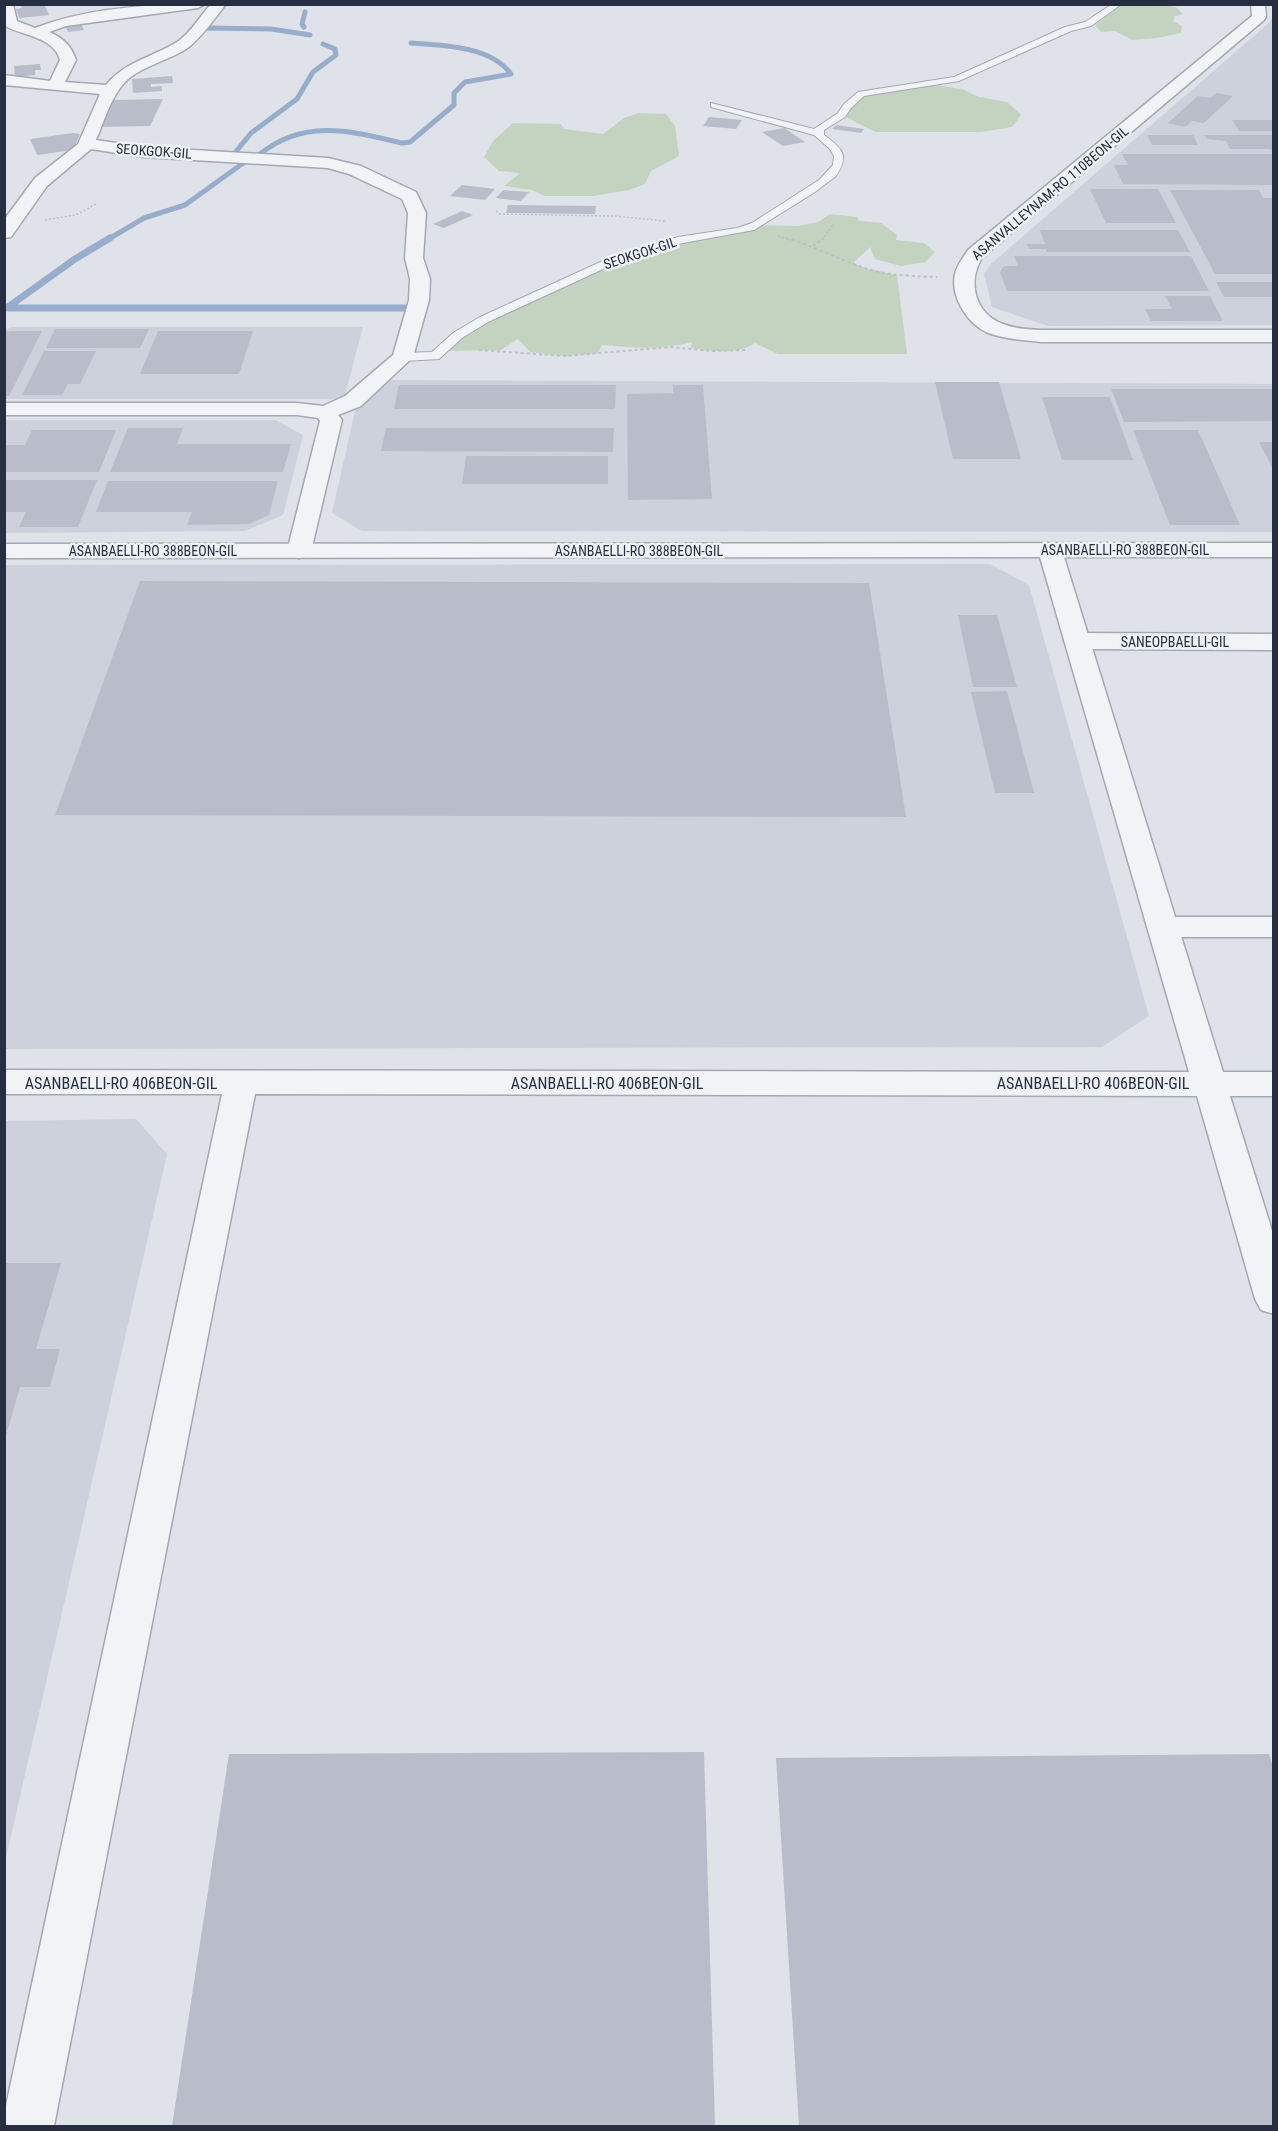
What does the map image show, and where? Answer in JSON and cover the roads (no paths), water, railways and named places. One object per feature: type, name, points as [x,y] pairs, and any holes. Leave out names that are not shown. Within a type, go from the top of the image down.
[{"type":"street","points":[[5,4],[8,8],[10,23],[37,32],[60,45],[68,55],[68,60],[55,86]]},
{"type":"street","points":[[37,32],[63,22],[198,4]]},
{"type":"street","points":[[9,228],[41,182],[86,143],[110,90],[121,76],[187,42],[219,4]]},
{"type":"street","name":"ASANVALLEYNAM-RO 110BEON-GIL","points":[[1258,4],[1259,17],[975,254],[969,262],[964,278],[969,306],[976,317],[988,325],[1016,333],[1041,336],[1274,336]]},
{"type":"street","points":[[4,80],[110,90]]},
{"type":"street","name":"SEOKGOK-GIL","points":[[86,143],[143,152],[328,163],[355,170],[410,196],[417,213],[414,258],[420,279],[419,300],[403,357]]},
{"type":"street","points":[[4,409],[297,409],[325,413],[352,401],[403,357]]},
{"type":"street","points":[[299,551],[331,420],[325,413]]},
{"type":"street","name":"ASANBAELLI-RO 406BEON-GIL","points":[[1050,550],[1209,1084]]},
{"type":"street","name":"ASANBAELLI-RO 388BEON-GIL","points":[[4,551],[1274,550]]},
{"type":"street","name":"SANEOPBAELLI-GIL","points":[[1077,641],[1274,642]]},
{"type":"street","points":[[1162,927],[1274,927]]},
{"type":"street","name":"ASANBAELLI-RO 406BEON-GIL","points":[[4,1083],[1274,1084]]},
{"type":"street","points":[[28,2127],[241,1083]]},
{"type":"street","points":[[1209,1084],[1274,1299]]},
{"type":"lane","points":[[714,105],[819,133],[819,129],[842,115],[847,105],[861,94],[956,79],[1068,29],[1088,24],[1115,6],[1110,4]]},
{"type":"lane","name":"SEOKGOK-GIL","points":[[403,357],[435,356],[448,342],[481,322],[570,278],[614,260],[651,247],[756,225],[792,201],[820,187],[835,172],[840,161],[837,152],[819,133]]},
{"type":"waterway","points":[[304,27],[302,24],[305,12]]},
{"type":"waterway","points":[[206,28],[271,29],[310,35]]},
{"type":"waterway","points":[[260,154],[294,135],[311,132],[347,132],[402,143],[410,142],[454,105],[454,93],[465,82],[511,74],[502,65],[479,52],[451,46],[411,43]]},
{"type":"waterway","points":[[234,154],[251,133],[297,99],[313,72],[336,55],[335,49],[323,44]]},
{"type":"waterway","points":[[107,240],[144,218],[185,205],[246,161]]},
{"type":"waterway","points":[[8,307],[75,259],[110,238]]},
{"type":"waterway","points":[[7,308],[406,308]]}]
